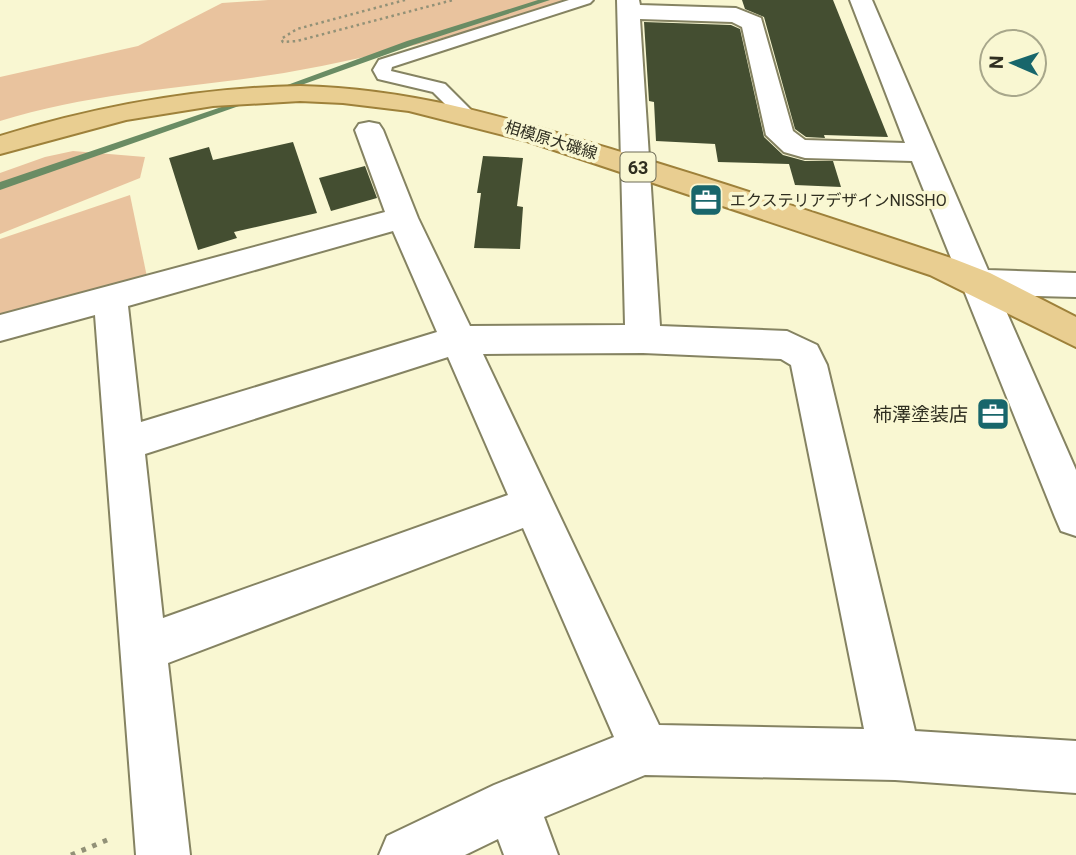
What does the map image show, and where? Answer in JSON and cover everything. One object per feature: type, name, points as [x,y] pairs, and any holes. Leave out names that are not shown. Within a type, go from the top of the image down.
[{"type":"main road","name":"相模原大磯線","points":[[0,145],[100,118],[229,97],[288,93],[371,98],[465,114],[876,244],[978,282],[1076,334]]},
{"type":"street","points":[[861,0],[1076,517]]},
{"type":"street","points":[[643,339],[633,165],[629,6],[736,15],[749,19],[753,23],[780,135],[794,146],[805,149],[925,152]]},
{"type":"street","points":[[369,130],[403,218],[645,750]]},
{"type":"street","points":[[0,328],[403,218]]},
{"type":"street","points":[[978,282],[1076,285]]},
{"type":"street","points":[[110,297],[163,855]]},
{"type":"street","points":[[124,444],[458,340],[643,339],[787,345],[804,355],[809,365],[895,755]]},
{"type":"street","points":[[143,649],[533,505]]},
{"type":"street","points":[[406,855],[513,804],[645,750],[895,755],[1076,766]]},
{"type":"street","points":[[513,804],[531,855]]},
{"type":"lane","points":[[465,114],[439,88],[384,75],[382,70],[385,64],[585,0]]},
{"type":"path","points":[[405,0],[297,29],[281,38],[283,42],[297,41],[453,0]]},
{"type":"shaded area","points":[[268,0],[579,0],[435,40],[341,62],[284,73],[69,103],[0,121],[0,77],[138,46],[222,3]]},
{"type":"shaded area","points":[[73,151],[145,157],[140,178],[0,234],[0,173],[45,157]]},
{"type":"shaded area","points":[[130,195],[147,277],[0,318],[0,239]]},
{"type":"building","points":[[742,0],[833,0],[888,137],[806,137],[795,129],[764,17],[745,9]]},
{"type":"building","points":[[644,22],[731,25],[740,29],[764,137],[783,155],[805,161],[833,161],[841,187],[795,185],[789,164],[718,162],[715,144],[656,141],[654,102],[649,101]]},
{"type":"building","points":[[293,142],[317,213],[234,232],[237,238],[198,250],[169,158],[209,147],[213,160]]},
{"type":"building","points":[[483,156],[523,158],[517,206],[523,207],[520,249],[474,248],[481,193],[477,193]]},
{"type":"building","points":[[365,166],[377,198],[331,211],[319,178]]},
{"type":"waterway","points":[[276,91],[410,43],[546,0]]},
{"type":"waterway","points":[[0,186],[254,99]]},
{"type":"place","name":"エクステリアデザインNISSHO","points":[[706,200]]},
{"type":"place","name":"柿澤塗装店","points":[[993,414]]}]
